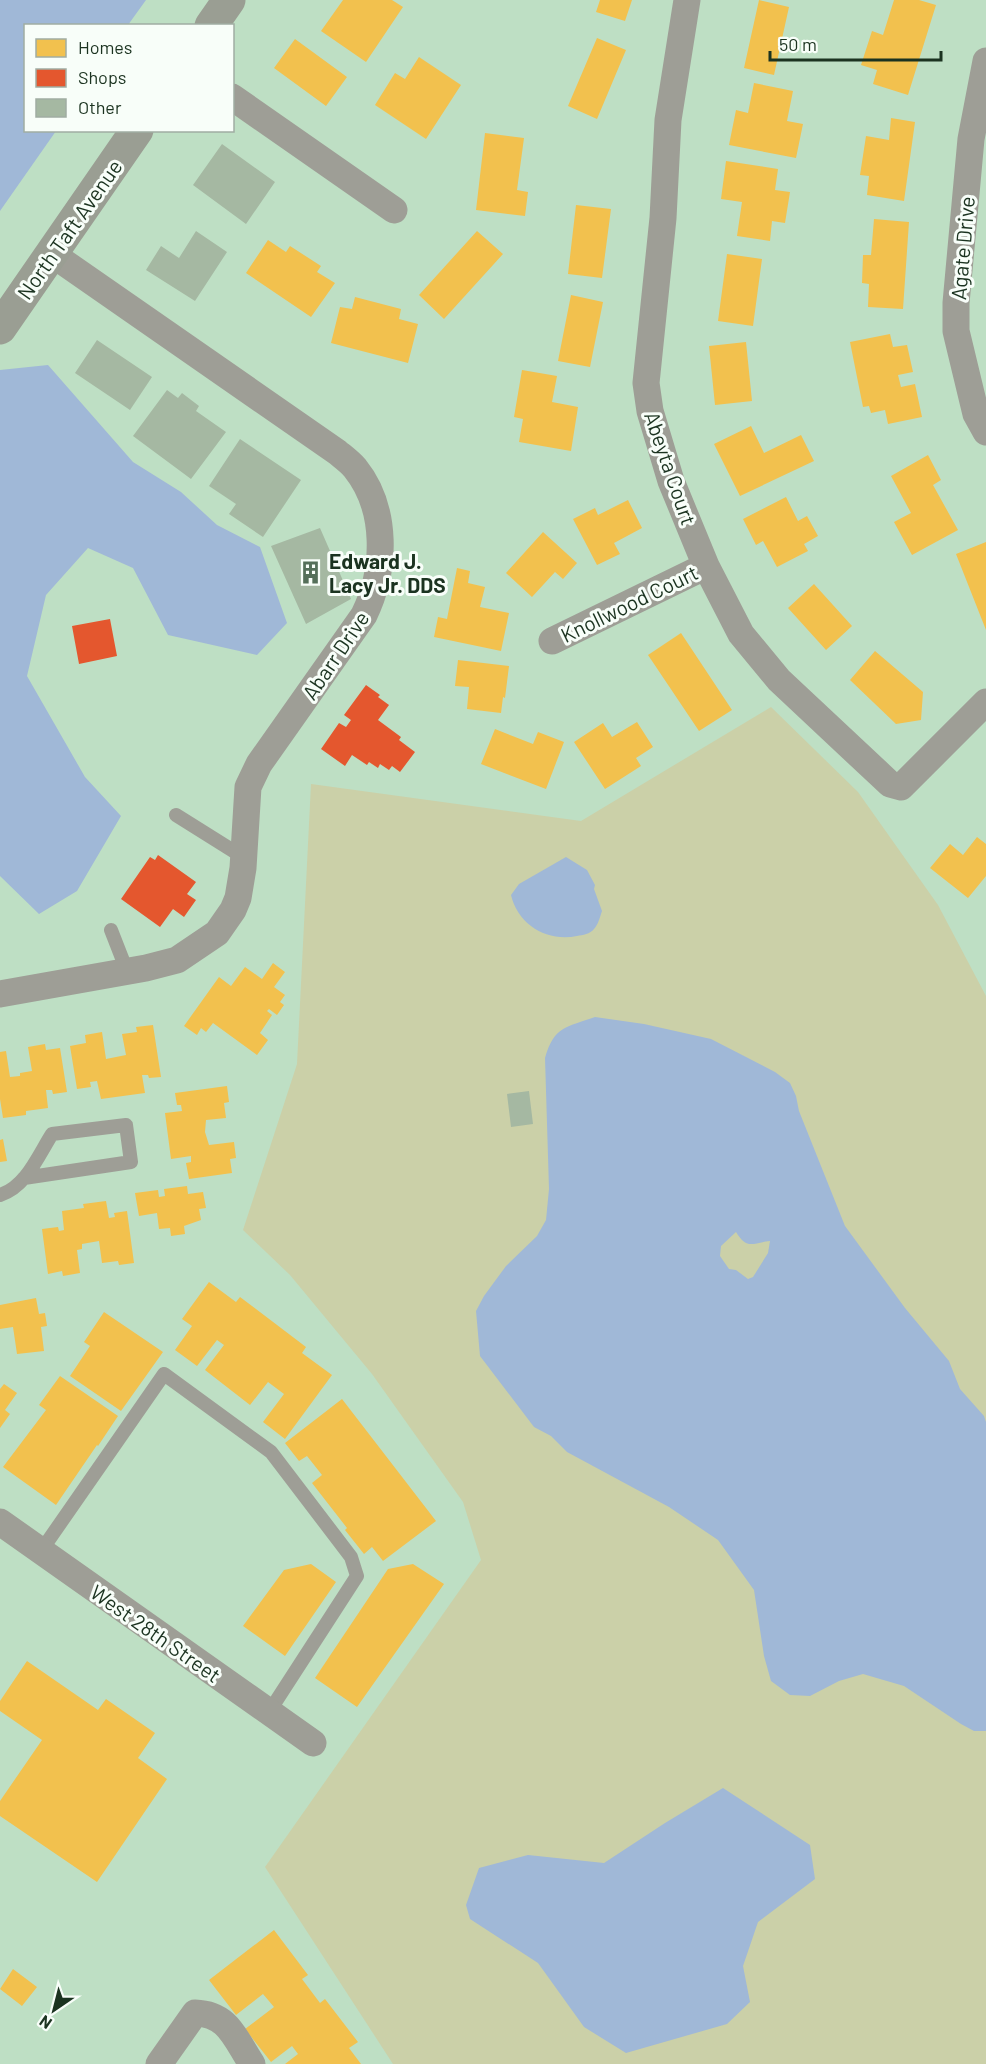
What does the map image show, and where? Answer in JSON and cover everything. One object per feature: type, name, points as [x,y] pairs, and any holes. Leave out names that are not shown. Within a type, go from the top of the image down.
[{"type":"main road","points":[[212,24],[229,0]]},
{"type":"main road","name":"North Taft Avenue","points":[[0,328],[136,132]]},
{"type":"street","name":"Abeyta Court","points":[[687,0],[668,120],[663,218],[646,384],[650,411],[671,481],[706,566],[741,634],[779,680],[891,784],[901,787],[986,702]]},
{"type":"street","name":"Agate Drive","points":[[986,61],[971,139],[956,332],[976,414],[986,432]]},
{"type":"street","points":[[234,98],[394,210]]},
{"type":"street","name":"Abarr Drive","points":[[0,994],[177,960],[218,933],[238,898],[248,788],[259,764],[354,630],[372,598],[381,557],[380,536],[372,501],[354,468],[337,452],[52,254]]},
{"type":"street","name":"Knollwood Court","points":[[552,641],[706,566]]},
{"type":"street","name":"West 28th Street","points":[[0,1522],[313,1743]]},
{"type":"street","points":[[159,2064],[195,2013],[208,2013],[224,2021],[252,2064]]},
{"type":"lane","points":[[176,815],[243,857]]},
{"type":"lane","points":[[111,930],[127,971]]},
{"type":"lane","points":[[0,1195],[10,1192],[19,1185],[52,1134],[126,1125],[131,1162],[24,1178]]},
{"type":"lane","points":[[41,1551],[164,1374],[271,1452],[351,1557],[357,1576],[269,1712]]},
{"type":"green space","points":[[771,707],[858,792],[938,905],[986,996],[986,2064],[393,2064],[265,1867],[481,1560],[463,1502],[372,1374],[290,1275],[243,1230],[297,1064],[311,784],[581,821]]},
{"type":"water","points":[[0,0],[146,0],[129,24],[24,24],[24,132],[55,132],[0,211]]},
{"type":"water","points":[[48,365],[133,462],[181,492],[217,525],[260,547],[287,623],[257,655],[168,635],[133,568],[88,548],[46,595],[27,676],[85,777],[121,816],[77,891],[39,914],[0,876],[0,370]]},
{"type":"water","points":[[566,857],[587,870],[595,885],[594,889],[602,911],[597,925],[590,932],[566,937],[545,934],[527,923],[520,915],[511,895],[519,884]]},
{"type":"water","points":[[595,1017],[644,1024],[711,1039],[775,1072],[790,1083],[845,1226],[905,1308],[949,1361],[960,1389],[984,1416],[986,1422],[986,1731],[974,1731],[961,1724],[904,1686],[863,1674],[839,1681],[810,1696],[790,1695],[771,1681],[764,1656],[754,1590],[718,1540],[669,1507],[567,1452],[551,1436],[534,1427],[480,1356],[476,1311],[506,1266],[537,1236],[546,1220],[549,1189],[545,1058],[553,1040],[563,1029]],"holes":[[[736,1232],[740,1238],[750,1244],[770,1241],[768,1253],[753,1277],[748,1279],[736,1270],[729,1269],[720,1256],[721,1246]]]},
{"type":"water","points":[[723,1788],[810,1845],[815,1879],[758,1922],[743,1966],[750,2002],[727,2024],[626,2053],[584,2027],[538,1963],[470,1919],[466,1905],[479,1868],[528,1855],[604,1863]]},
{"type":"building: Homes","points":[[343,0],[392,0],[403,7],[366,62],[321,31]]},
{"type":"building: Homes","points":[[600,0],[632,0],[625,21],[596,12]]},
{"type":"building: Homes","points":[[759,0],[789,7],[774,75],[744,68]]},
{"type":"building: Homes","points":[[894,0],[919,0],[936,5],[908,95],[873,84],[877,70],[861,65],[872,31],[883,35]]},
{"type":"building: Homes","points":[[597,38],[626,50],[597,119],[568,106]]},
{"type":"building: Homes","points":[[295,39],[347,77],[326,106],[274,68]]},
{"type":"building: Homes","points":[[419,57],[461,85],[426,139],[375,105],[395,73],[405,79]]},
{"type":"building: Homes","points":[[754,83],[793,91],[787,121],[803,124],[796,158],[729,145],[736,110],[748,113]]},
{"type":"building: Homes","points":[[891,118],[915,122],[904,201],[867,195],[869,176],[860,175],[866,136],[889,140]]},
{"type":"building: Homes","points":[[485,133],[524,138],[517,190],[528,192],[525,216],[476,210]]},
{"type":"building: Homes","points":[[726,161],[778,169],[775,190],[790,192],[785,223],[772,221],[770,241],[737,236],[742,202],[721,199]]},
{"type":"building: Homes","points":[[576,205],[611,209],[602,278],[568,274]]},
{"type":"building: Homes","points":[[874,219],[909,222],[903,309],[868,307],[869,284],[862,283],[863,255],[871,255]]},
{"type":"building: Homes","points":[[477,231],[503,254],[444,319],[419,295]]},
{"type":"building: Homes","points":[[268,240],[286,252],[290,246],[321,266],[317,272],[335,283],[311,317],[246,273]]},
{"type":"building: Homes","points":[[727,254],[762,259],[753,326],[718,321]]},
{"type":"building: Homes","points":[[571,295],[603,302],[590,367],[558,361]]},
{"type":"building: Homes","points":[[355,297],[401,309],[399,319],[418,324],[408,363],[331,343],[340,307],[352,309]]},
{"type":"building: Homes","points":[[890,334],[893,347],[907,345],[913,372],[898,375],[901,387],[915,384],[922,417],[888,424],[885,410],[871,413],[869,406],[863,407],[850,342]]},
{"type":"building: Homes","points":[[746,342],[752,401],[715,405],[709,346]]},
{"type":"building: Homes","points":[[522,370],[557,376],[552,402],[578,407],[571,451],[519,442],[523,419],[514,417]]},
{"type":"building: Homes","points":[[751,426],[764,453],[801,435],[814,461],[740,496],[714,444]]},
{"type":"building: Homes","points":[[928,455],[941,480],[933,485],[958,530],[912,555],[894,522],[911,513],[891,476]]},
{"type":"building: Homes","points":[[786,497],[798,521],[807,516],[818,536],[804,544],[808,551],[777,567],[763,541],[756,545],[743,519]]},
{"type":"building: Homes","points":[[628,500],[642,528],[614,543],[620,554],[597,565],[573,519],[595,508],[598,515]]},
{"type":"building: Homes","points":[[543,532],[577,563],[563,579],[555,572],[532,597],[506,573]]},
{"type":"building: Homes","points":[[986,542],[986,630],[956,554]]},
{"type":"building: Homes","points":[[457,568],[470,571],[468,583],[485,587],[480,607],[509,613],[501,651],[434,637],[438,617],[447,619]]},
{"type":"building: Homes","points":[[814,584],[852,626],[826,650],[788,608]]},
{"type":"building: Homes","points":[[681,633],[732,710],[699,731],[648,655]]},
{"type":"building: Homes","points":[[875,651],[923,692],[921,720],[896,724],[850,680]]},
{"type":"building: Homes","points":[[458,660],[509,666],[501,713],[467,709],[469,687],[455,686]]},
{"type":"building: Homes","points":[[637,722],[653,747],[636,758],[641,766],[605,789],[574,742],[603,723],[612,737]]},
{"type":"building: Homes","points":[[495,729],[533,744],[538,732],[564,742],[546,789],[481,764]]},
{"type":"building: Homes","points":[[977,837],[986,844],[986,876],[968,898],[930,868],[950,844],[963,855]]},
{"type":"building: Homes","points":[[273,963],[285,972],[274,987],[285,995],[280,1002],[284,1005],[277,1015],[269,1009],[267,1011],[272,1015],[260,1033],[268,1040],[257,1055],[213,1023],[206,1032],[201,1028],[197,1035],[184,1026],[219,977],[231,986],[245,967],[262,979]]},
{"type":"building: Homes","points":[[153,1025],[161,1077],[149,1078],[148,1075],[142,1075],[145,1093],[101,1099],[97,1081],[90,1082],[91,1087],[77,1089],[70,1046],[86,1043],[85,1035],[102,1032],[106,1059],[126,1055],[122,1034],[137,1032],[136,1027]]},
{"type":"building: Homes","points":[[45,1044],[46,1050],[60,1048],[67,1092],[53,1094],[52,1090],[46,1090],[48,1108],[26,1111],[26,1115],[3,1118],[0,1099],[0,1052],[6,1051],[10,1077],[20,1076],[20,1073],[32,1071],[28,1047]]},
{"type":"building: Homes","points":[[227,1086],[229,1102],[224,1103],[226,1118],[206,1120],[205,1132],[209,1145],[234,1142],[236,1158],[230,1159],[232,1173],[189,1179],[186,1163],[191,1162],[191,1156],[171,1159],[165,1113],[182,1111],[181,1105],[177,1105],[175,1093]]},
{"type":"building: Homes","points":[[3,1139],[7,1161],[0,1162],[0,1140]]},
{"type":"building: Homes","points":[[187,1186],[188,1194],[203,1192],[206,1208],[199,1209],[201,1220],[184,1226],[185,1234],[171,1236],[170,1228],[159,1229],[157,1213],[139,1216],[135,1193],[158,1190],[159,1197],[165,1196],[164,1189]]},
{"type":"building: Homes","points":[[106,1201],[109,1218],[115,1217],[114,1213],[127,1211],[134,1263],[119,1265],[118,1261],[102,1263],[99,1241],[82,1244],[82,1249],[77,1250],[80,1273],[63,1276],[62,1271],[48,1274],[42,1229],[58,1227],[59,1231],[64,1230],[62,1211],[84,1208],[83,1204]]},
{"type":"building: Homes","points":[[209,1282],[236,1302],[240,1297],[306,1347],[302,1353],[332,1375],[285,1439],[263,1422],[284,1394],[268,1382],[250,1405],[205,1370],[224,1345],[217,1340],[197,1366],[175,1350],[192,1326],[182,1319]]},
{"type":"building: Homes","points":[[36,1298],[39,1314],[45,1313],[47,1326],[41,1327],[44,1351],[17,1354],[13,1327],[0,1329],[0,1305]]},
{"type":"building: Homes","points":[[104,1312],[163,1352],[121,1411],[70,1376],[90,1346],[84,1342]]},
{"type":"building: Homes","points":[[60,1376],[118,1416],[56,1505],[3,1467],[46,1410],[39,1405]]},
{"type":"building: Homes","points":[[4,1384],[17,1393],[5,1410],[10,1414],[0,1428],[0,1389]]},
{"type":"building: Homes","points":[[342,1399],[436,1521],[383,1561],[372,1547],[364,1554],[312,1483],[322,1475],[307,1456],[299,1461],[285,1443]]},
{"type":"building: Homes","points":[[311,1564],[336,1582],[285,1656],[243,1626],[284,1570]]},
{"type":"building: Homes","points":[[413,1564],[444,1584],[357,1707],[315,1678],[388,1569]]},
{"type":"building: Homes","points":[[27,1661],[98,1710],[106,1699],[155,1733],[138,1758],[167,1779],[97,1882],[0,1816],[0,1801],[42,1740],[0,1711],[0,1701]]},
{"type":"building: Homes","points":[[274,1930],[308,1975],[302,1979],[320,2003],[325,1999],[358,2042],[349,2048],[361,2064],[285,2064],[298,2054],[292,2046],[271,2062],[245,2029],[274,2007],[263,1994],[236,2015],[209,1980]]},
{"type":"building: Homes","points":[[13,1969],[37,1987],[22,2006],[0,1989]]},
{"type":"building: Shops","points":[[110,619],[117,656],[79,664],[72,626]]},
{"type":"building: Shops","points":[[366,685],[389,705],[378,720],[401,737],[399,740],[415,752],[400,772],[392,766],[389,770],[380,764],[378,768],[369,762],[367,765],[352,755],[345,766],[321,749],[339,723],[346,727],[351,720],[344,715]]},
{"type":"building: Shops","points":[[158,855],[196,882],[187,894],[196,900],[184,917],[173,909],[160,927],[121,899],[150,857],[155,860]]},
{"type":"building: Other","points":[[222,144],[275,182],[246,224],[193,185]]},
{"type":"building: Other","points":[[196,231],[227,252],[195,301],[146,270],[161,246],[179,258]]},
{"type":"building: Other","points":[[97,340],[152,377],[130,410],[75,373]]},
{"type":"building: Other","points":[[167,390],[178,398],[182,393],[199,406],[196,411],[226,432],[191,479],[133,436]]},
{"type":"building: Other","points":[[240,439],[301,480],[263,537],[229,514],[236,504],[209,486]]},
{"type":"building: Other","name":"Edward J. Lacy Jr. DDS","points":[[320,528],[351,599],[306,624],[271,546]]},
{"type":"building: Other","points":[[529,1091],[533,1124],[511,1127],[507,1094]]},
{"type":"place","name":"Edward J. Lacy Jr. DDS","points":[[311,572]]}]
